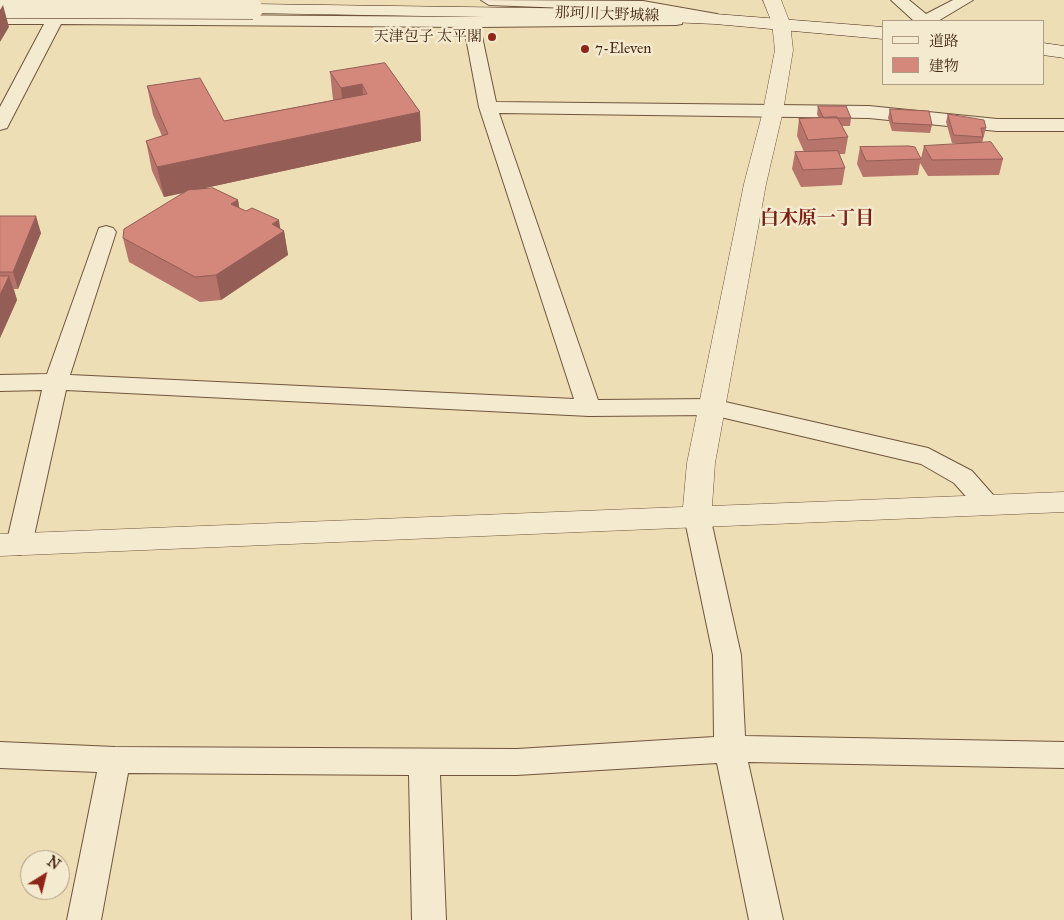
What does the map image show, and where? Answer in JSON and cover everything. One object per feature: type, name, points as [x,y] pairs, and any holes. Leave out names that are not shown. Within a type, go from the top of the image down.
[{"type":"street","points":[[0,124],[56,18],[62,0]]},
{"type":"street","points":[[489,0],[643,6],[714,19]]},
{"type":"street","points":[[766,920],[730,749],[727,655],[697,516],[701,463],[754,184],[773,112],[784,50],[781,23],[772,0]]},
{"type":"street","points":[[899,0],[924,20]]},
{"type":"street","points":[[927,20],[965,0]]},
{"type":"street","name":"那珂川大野城線","points":[[0,8],[601,14],[781,23],[882,33]]},
{"type":"street","points":[[0,19],[471,22],[714,19]]},
{"type":"street","points":[[471,22],[488,107],[589,408]]},
{"type":"street","points":[[1044,49],[1064,52]]},
{"type":"street","points":[[0,81],[22,81]]},
{"type":"street","points":[[488,107],[868,112],[997,125],[1064,125]]},
{"type":"street","points":[[106,232],[56,382],[9,545],[1064,502]]},
{"type":"street","points":[[0,383],[56,382],[589,408],[712,407],[928,457],[963,477],[989,505]]},
{"type":"street","points":[[0,755],[115,760],[517,762],[730,749],[1064,755]]},
{"type":"street","points":[[84,920],[115,760]]},
{"type":"street","points":[[424,762],[429,920]]},
{"type":"building","points":[[385,63],[420,112],[157,167],[146,141],[168,134],[147,86],[200,78],[224,121],[367,94],[362,84],[341,88],[330,72]]},
{"type":"building","points":[[818,106],[846,106],[851,118],[824,118]]},
{"type":"building","points":[[890,109],[929,111],[932,125],[893,123]]},
{"type":"building","points":[[948,114],[984,120],[986,128],[981,128],[983,137],[954,135]]},
{"type":"building","points":[[837,117],[848,137],[808,140],[799,119]]},
{"type":"building","points":[[991,142],[1003,159],[932,160],[924,146]]},
{"type":"building","points":[[860,147],[915,147],[921,159],[866,161]]},
{"type":"building","points":[[838,151],[845,168],[803,170],[795,152]]},
{"type":"building","points":[[213,188],[238,200],[231,204],[246,211],[252,208],[279,220],[272,224],[284,231],[216,275],[195,277],[123,238],[124,229],[188,190]]},
{"type":"building","points":[[0,216],[36,216],[13,272],[0,272]]},
{"type":"building","points":[[0,276],[9,276],[0,295]]},
{"type":"place","name":"天津包子 太平閣","points":[[492,37]]},
{"type":"place","name":"7-Eleven","points":[[585,49]]},
{"type":"district","name":"白木原一丁目","points":[[817,219]]}]
